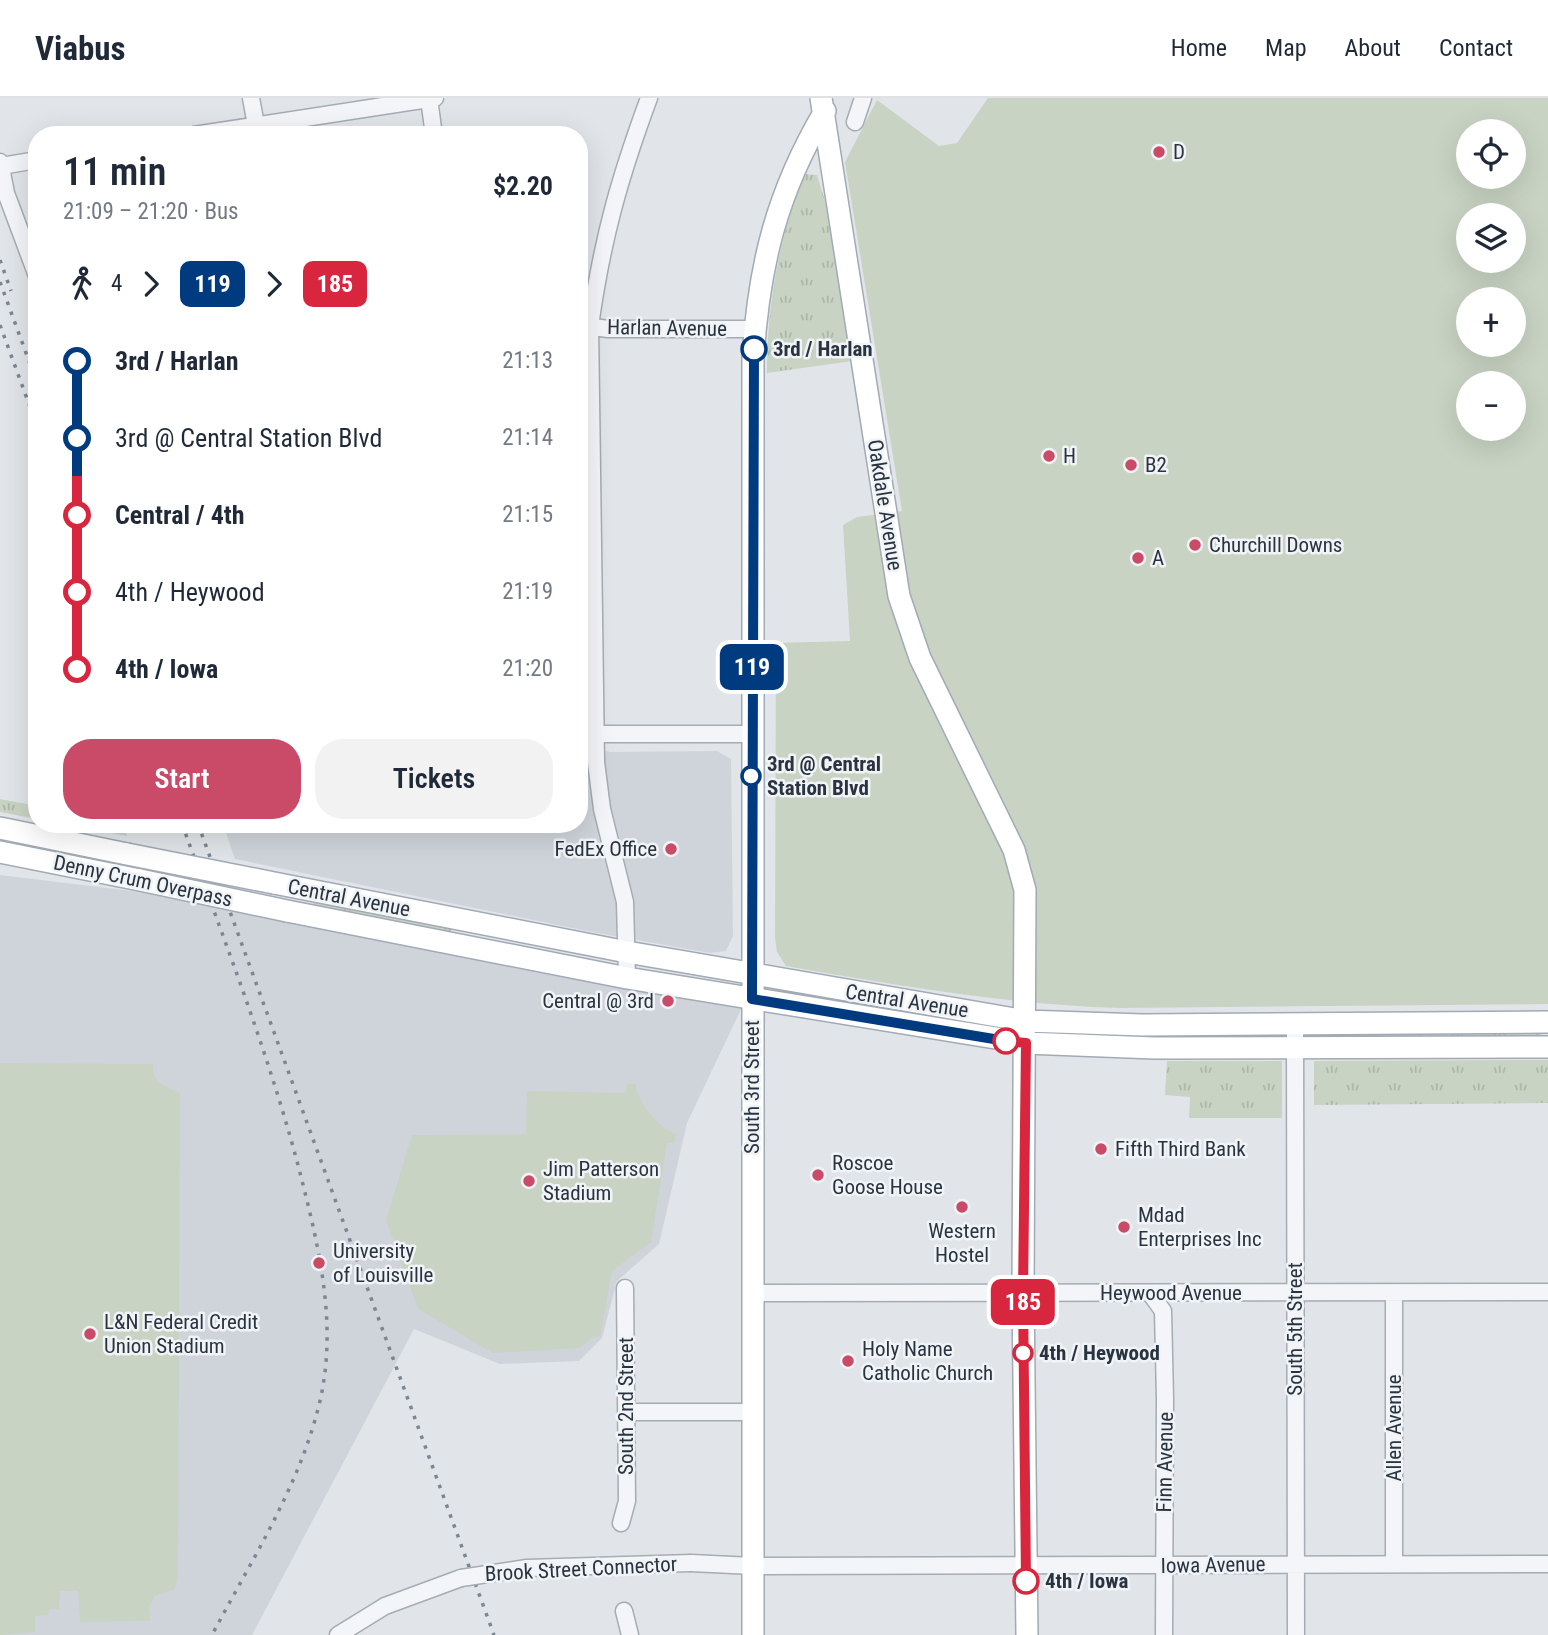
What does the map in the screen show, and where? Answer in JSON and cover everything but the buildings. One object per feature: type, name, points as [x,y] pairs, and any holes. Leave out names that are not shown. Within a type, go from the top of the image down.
[{"type":"main road","name":"South 3rd Street","points":[[753,1635],[751,974],[755,329],[765,258],[778,207],[800,153],[826,103]]},
{"type":"main road","name":"Oakdale Avenue","points":[[826,103],[903,608],[920,658],[1023,873],[1026,1021]]},
{"type":"main road","name":"Denny Crum Overpass","points":[[0,828],[274,883]]},
{"type":"main road","name":"Denny Crum Overpass","points":[[0,852],[287,911]]},
{"type":"main road","name":"Central Avenue","points":[[274,883],[627,952],[1026,1021],[1142,1025],[1548,1022]]},
{"type":"main road","name":"Central Avenue","points":[[287,911],[626,978],[1026,1043],[1294,1048],[1548,1047]]},
{"type":"main road","points":[[1026,1021],[1023,1293],[1027,1635]]},
{"type":"street","points":[[251,98],[256,125]]},
{"type":"street","points":[[588,312],[611,211],[649,98]]},
{"type":"street","points":[[855,122],[863,98]]},
{"type":"street","points":[[250,126],[432,99],[434,126]]},
{"type":"street","points":[[28,161],[0,164],[6,193],[28,252]]},
{"type":"street","name":"Harlan Avenue","points":[[588,326],[755,329]]},
{"type":"street","points":[[588,554],[595,734],[603,809],[625,902],[626,978]]},
{"type":"street","points":[[595,734],[752,734]]},
{"type":"street","name":"South 5th Street","points":[[1295,1022],[1296,1635]]},
{"type":"street","name":"South 2nd Street","points":[[621,1523],[627,1501],[625,1288]]},
{"type":"street","name":"Heywood Avenue","points":[[752,1293],[1548,1292]]},
{"type":"street","name":"Finn Avenue","points":[[1150,1293],[1163,1311],[1166,1399],[1164,1635]]},
{"type":"street","name":"Allen Avenue","points":[[1394,1293],[1394,1564]]},
{"type":"street","points":[[626,1412],[753,1412]]},
{"type":"street","name":"Brook Street Connector","points":[[338,1635],[385,1606],[461,1578],[527,1568],[691,1563],[753,1566]]},
{"type":"street","name":"Iowa Avenue","points":[[753,1566],[1548,1564]]},
{"type":"street","points":[[624,1611],[630,1635]]},
{"type":"shaded area","points":[[588,746],[610,752],[717,751],[731,759],[733,936],[726,951],[710,953],[597,933],[235,859],[226,833],[588,833]]},
{"type":"shaded area","name":"University of Louisville","points":[[0,875],[132,891],[743,1005],[687,1123],[659,1244],[617,1281],[602,1338],[579,1361],[500,1364],[414,1329],[252,1635],[0,1635]]},
{"type":"green space","name":"Churchill Downs","points":[[988,98],[1548,98],[1548,1004],[1119,1008],[1077,1006],[911,987],[786,966],[777,952],[775,938],[776,643],[850,641],[843,525],[857,517],[902,511],[845,162],[877,100],[939,146],[957,143]]},
{"type":"green space","points":[[804,174],[817,175],[825,201],[852,361],[767,373],[769,322],[776,272]]},
{"type":"green space","points":[[0,799],[28,804],[28,817],[0,812]]},
{"type":"green space","points":[[0,835],[107,857],[104,864],[0,843]]},
{"type":"green space","points":[[314,899],[452,927],[450,934],[312,907]]},
{"type":"green space","points":[[1541,1030],[1541,1038],[1325,1038],[1325,1031]]},
{"type":"green space","points":[[1268,1031],[1268,1039],[1141,1037]]},
{"type":"green space","points":[[1548,1060],[1548,1103],[1314,1105],[1314,1061]]},
{"type":"green space","points":[[1167,1061],[1282,1061],[1282,1118],[1189,1118],[1190,1097],[1165,1095]]},
{"type":"green space","name":"L&N Federal Credit Union Stadium","points":[[0,1063],[153,1064],[157,1080],[180,1093],[178,1575],[175,1589],[155,1596],[149,1606],[150,1621],[80,1622],[78,1591],[60,1591],[59,1609],[49,1609],[48,1615],[35,1616],[35,1632],[0,1635]]},
{"type":"green space","name":"Jim Patterson Stadium","points":[[627,1084],[636,1084],[640,1098],[650,1113],[676,1134],[674,1143],[667,1143],[651,1242],[612,1271],[600,1336],[590,1339],[580,1348],[493,1353],[418,1309],[386,1220],[412,1135],[526,1134],[527,1091],[626,1093]]},
{"type":"railway","points":[[0,260],[11,291]]},
{"type":"railway","points":[[0,282],[28,358]]},
{"type":"railway","points":[[0,325],[28,401]]},
{"type":"railway","points":[[185,833],[244,993],[286,1122],[313,1224],[326,1314],[325,1375],[310,1435],[273,1523],[212,1635]]},
{"type":"railway","points":[[201,833],[494,1635]]},
{"type":"bus line","name":"119","points":[[754,349],[752,999],[1006,1041]]},
{"type":"bus line","name":"185","points":[[1006,1041],[1026,1043],[1023,1293],[1026,1581]]},
{"type":"place","name":"D","points":[[1159,152]]},
{"type":"place","name":"3rd / Harlan","points":[[754,349]]},
{"type":"place","name":"H","points":[[1049,456]]},
{"type":"place","name":"B2","points":[[1131,465]]},
{"type":"place","name":"Churchill Downs","points":[[1195,545]]},
{"type":"place","name":"A","points":[[1138,558]]},
{"type":"place","name":"3rd @ Central Station Blvd","points":[[751,776]]},
{"type":"place","name":"FedEx Office","points":[[671,849]]},
{"type":"place","name":"Central @ 3rd","points":[[668,1001]]},
{"type":"place","name":"Fifth Third Bank","points":[[1101,1149]]},
{"type":"place","name":"Roscoe Goose House","points":[[818,1175]]},
{"type":"place","name":"Jim Patterson Stadium","points":[[529,1181]]},
{"type":"place","name":"Western Hostel","points":[[962,1207]]},
{"type":"place","name":"Mdad Enterprises Inc","points":[[1124,1227]]},
{"type":"place","name":"University of Louisville","points":[[319,1263]]},
{"type":"place","name":"L&N Federal Credit Union Stadium","points":[[90,1334]]},
{"type":"place","name":"4th / Heywood","points":[[1023,1353]]},
{"type":"place","name":"Holy Name Catholic Church","points":[[848,1361]]},
{"type":"place","name":"4th / Iowa","points":[[1026,1581]]}]
